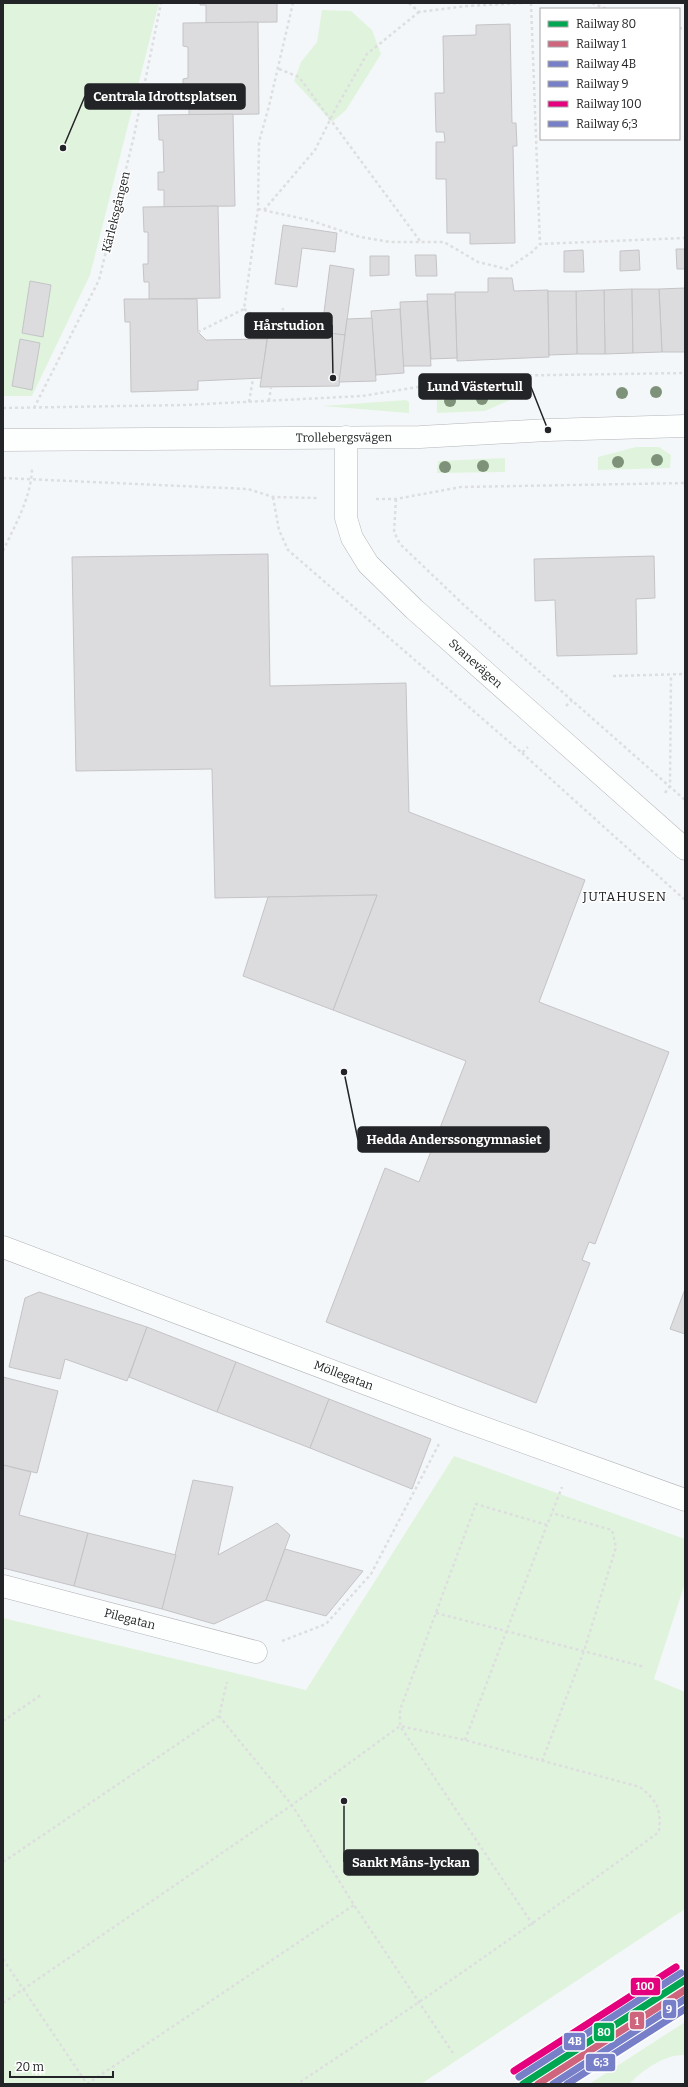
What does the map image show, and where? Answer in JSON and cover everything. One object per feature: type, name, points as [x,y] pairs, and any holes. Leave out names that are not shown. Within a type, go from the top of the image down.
[{"type":"street","name":"Trollebergsvägen","points":[[3,440],[420,437],[685,426]]},
{"type":"street","name":"Svanevägen","points":[[346,437],[346,518],[352,538],[368,564],[414,609],[685,849]]},
{"type":"street","name":"Möllegatan","points":[[3,1247],[454,1417],[685,1500]]},
{"type":"street","name":"Pilegatan","points":[[3,1586],[256,1652]]},
{"type":"path","name":"Kärleksgången","points":[[34,407],[99,280],[134,136],[161,3]]},
{"type":"path","points":[[244,309],[258,209],[259,142],[279,68],[293,3]]},
{"type":"path","points":[[409,3],[419,12]]},
{"type":"path","points":[[264,210],[316,150],[331,118],[367,54],[419,12],[467,6],[522,3]]},
{"type":"path","points":[[531,3],[540,244]]},
{"type":"path","points":[[592,3],[604,8]]},
{"type":"path","points":[[279,68],[299,77],[331,118],[420,242]]},
{"type":"path","points":[[258,209],[309,220],[360,237],[390,242],[444,242],[478,262],[506,269],[532,252],[540,244],[685,238]]},
{"type":"path","points":[[280,328],[283,308]]},
{"type":"path","points":[[198,332],[244,309]]},
{"type":"path","points":[[244,309],[261,320],[258,339]]},
{"type":"path","points":[[3,408],[185,405],[362,396],[487,376],[685,373]]},
{"type":"path","points":[[250,402],[253,379]]},
{"type":"path","points":[[269,401],[271,387]]},
{"type":"path","points":[[3,552],[26,501],[32,479],[34,407]]},
{"type":"path","points":[[396,499],[394,532],[400,544],[466,607],[685,800]]},
{"type":"path","points":[[613,676],[672,676],[685,674]]},
{"type":"path","points":[[648,816],[670,786],[672,676]]},
{"type":"path","points":[[522,753],[685,900]]},
{"type":"path","points":[[256,1652],[326,1624],[371,1574],[454,1417]]},
{"type":"path","points":[[465,1740],[572,1460]]},
{"type":"path","points":[[533,1925],[400,1726],[400,1710],[476,1504],[547,1525]]},
{"type":"path","points":[[542,1761],[584,1651],[616,1547],[612,1530],[552,1514]]},
{"type":"path","points":[[436,1612],[506,1632],[645,1667]]},
{"type":"path","points":[[3,1862],[219,1716],[227,1682]]},
{"type":"path","points":[[3,1721],[41,1695]]},
{"type":"path","points":[[219,1716],[292,1805],[354,1905],[453,2053]]},
{"type":"path","points":[[3,2003],[292,1805],[400,1726],[465,1740],[640,1787],[654,1799],[661,1813],[659,1832],[533,1925],[420,2003],[297,2084]]},
{"type":"path","points":[[3,1958],[87,2084],[354,1905]]},
{"type":"green space","points":[[3,3],[159,3],[90,275],[32,396],[3,396]]},
{"type":"green space","points":[[322,10],[351,11],[372,30],[381,54],[346,110],[332,122],[294,81],[301,62],[317,42]]},
{"type":"green space","points":[[510,393],[510,400],[485,411],[437,413],[437,395]]},
{"type":"green space","points":[[406,400],[409,402],[409,413],[322,406]]},
{"type":"green space","points":[[636,447],[659,447],[671,455],[670,468],[598,470],[598,457]]},
{"type":"green space","points":[[505,458],[505,472],[437,473],[438,461]]},
{"type":"green space","points":[[454,1456],[685,1539],[685,1583],[654,1679],[685,1692],[685,1909],[421,2084],[3,2084],[3,1618],[306,1690]]},
{"type":"green space","points":[[685,2022],[685,2055],[677,2055],[662,2060],[641,2073],[629,2084],[589,2084]]},
{"type":"building","points":[[200,3],[277,3],[277,22],[206,23],[206,5],[200,5]]},
{"type":"building","points":[[258,22],[259,114],[189,115],[189,96],[183,97],[183,79],[188,78],[188,47],[183,46],[183,23]]},
{"type":"building","points":[[510,24],[512,123],[516,123],[517,146],[513,146],[515,243],[470,244],[470,233],[447,233],[446,179],[436,179],[436,142],[445,142],[444,132],[436,132],[435,93],[444,93],[443,36],[476,35],[476,25]]},
{"type":"building","points":[[233,114],[235,206],[164,207],[164,190],[158,190],[158,172],[164,172],[163,140],[159,140],[158,115]]},
{"type":"building","points":[[218,206],[220,298],[149,299],[149,282],[144,282],[143,264],[148,264],[148,232],[144,232],[143,207]]},
{"type":"building","points":[[283,225],[337,233],[335,252],[302,248],[297,287],[275,284]]},
{"type":"building","points":[[676,249],[685,249],[685,269],[677,269]]},
{"type":"building","points":[[583,250],[584,272],[564,272],[564,251]]},
{"type":"building","points":[[639,250],[640,270],[620,271],[620,251]]},
{"type":"building","points":[[415,255],[436,255],[437,276],[416,276]]},
{"type":"building","points":[[370,256],[389,256],[389,275],[370,276]]},
{"type":"building","points":[[330,265],[354,269],[345,335],[323,333],[327,326],[323,320]]},
{"type":"building","points":[[488,278],[512,278],[514,291],[548,290],[549,357],[457,361],[455,292],[488,292]]},
{"type":"building","points":[[30,281],[51,285],[43,337],[22,333]]},
{"type":"building","points":[[685,288],[685,352],[662,352],[659,289]]},
{"type":"building","points":[[632,289],[633,353],[605,354],[604,290]]},
{"type":"building","points":[[632,289],[659,289],[662,352],[633,353]]},
{"type":"building","points":[[604,290],[605,354],[577,354],[576,291]]},
{"type":"building","points":[[548,291],[576,291],[577,354],[549,355]]},
{"type":"building","points":[[427,294],[455,294],[457,358],[431,359]]},
{"type":"building","points":[[124,299],[197,299],[198,332],[206,340],[267,339],[262,378],[198,381],[198,390],[131,392],[130,322],[125,322]]},
{"type":"building","points":[[427,301],[431,366],[403,366],[400,302]]},
{"type":"building","points":[[400,309],[404,373],[376,375],[371,311]]},
{"type":"building","points":[[303,316],[311,317],[314,320],[313,331],[345,335],[339,386],[260,387],[269,328],[299,330],[300,319]]},
{"type":"building","points":[[372,318],[376,381],[339,382],[347,319]]},
{"type":"building","points":[[20,339],[40,343],[32,390],[12,386]]},
{"type":"building","points":[[268,554],[270,686],[406,683],[409,812],[585,880],[539,1002],[669,1052],[595,1244],[589,1242],[582,1260],[590,1263],[536,1403],[326,1322],[385,1168],[419,1182],[466,1061],[333,1010],[377,895],[215,898],[212,769],[76,771],[72,557]]},
{"type":"building","points":[[654,556],[655,598],[636,599],[637,654],[557,656],[555,600],[535,601],[534,559]]},
{"type":"building","points":[[377,895],[333,1010],[243,976],[268,897]]},
{"type":"building","points":[[685,1289],[685,1334],[670,1329]]},
{"type":"building","points":[[39,1292],[147,1327],[127,1381],[65,1359],[60,1379],[9,1367],[25,1298]]},
{"type":"building","points":[[147,1327],[236,1362],[217,1412],[129,1377]]},
{"type":"building","points":[[236,1362],[329,1399],[310,1448],[217,1412]]},
{"type":"building","points":[[3,1377],[58,1391],[37,1473],[3,1465]]},
{"type":"building","points":[[329,1399],[431,1439],[412,1489],[310,1448]]},
{"type":"building","points":[[3,1465],[31,1472],[19,1515],[88,1533],[74,1586],[3,1568]]},
{"type":"building","points":[[193,1480],[233,1487],[218,1555],[277,1523],[290,1535],[266,1600],[214,1624],[162,1609]]},
{"type":"building","points":[[88,1533],[176,1555],[162,1609],[74,1586]]},
{"type":"building","points":[[285,1549],[363,1571],[326,1616],[266,1600]]},
{"type":"rail line","name":"100","points":[[514,2071],[676,1967]]},
{"type":"rail line","name":"4B","points":[[519,2077],[681,1973]]},
{"type":"rail line","name":"80","points":[[523,2084],[685,1980]]},
{"type":"rail line","name":"1","points":[[538,2084],[685,1990]]},
{"type":"rail line","name":"9","points":[[553,2084],[685,1999]]},
{"type":"rail line","name":"6;3","points":[[567,2084],[685,2009]]},
{"type":"place","name":"Centrala Idrottsplatsen","points":[[63,148]]},
{"type":"place","name":"Hårstudion","points":[[333,378]]},
{"type":"place","name":"Lund Västertull","points":[[548,430]]},
{"type":"place","name":"Hedda Anderssongymnasiet","points":[[344,1072]]},
{"type":"place","name":"Sankt Måns-lyckan","points":[[344,1801]]},
{"type":"district","name":"JUTAHUSEN","points":[[625,896]]}]
